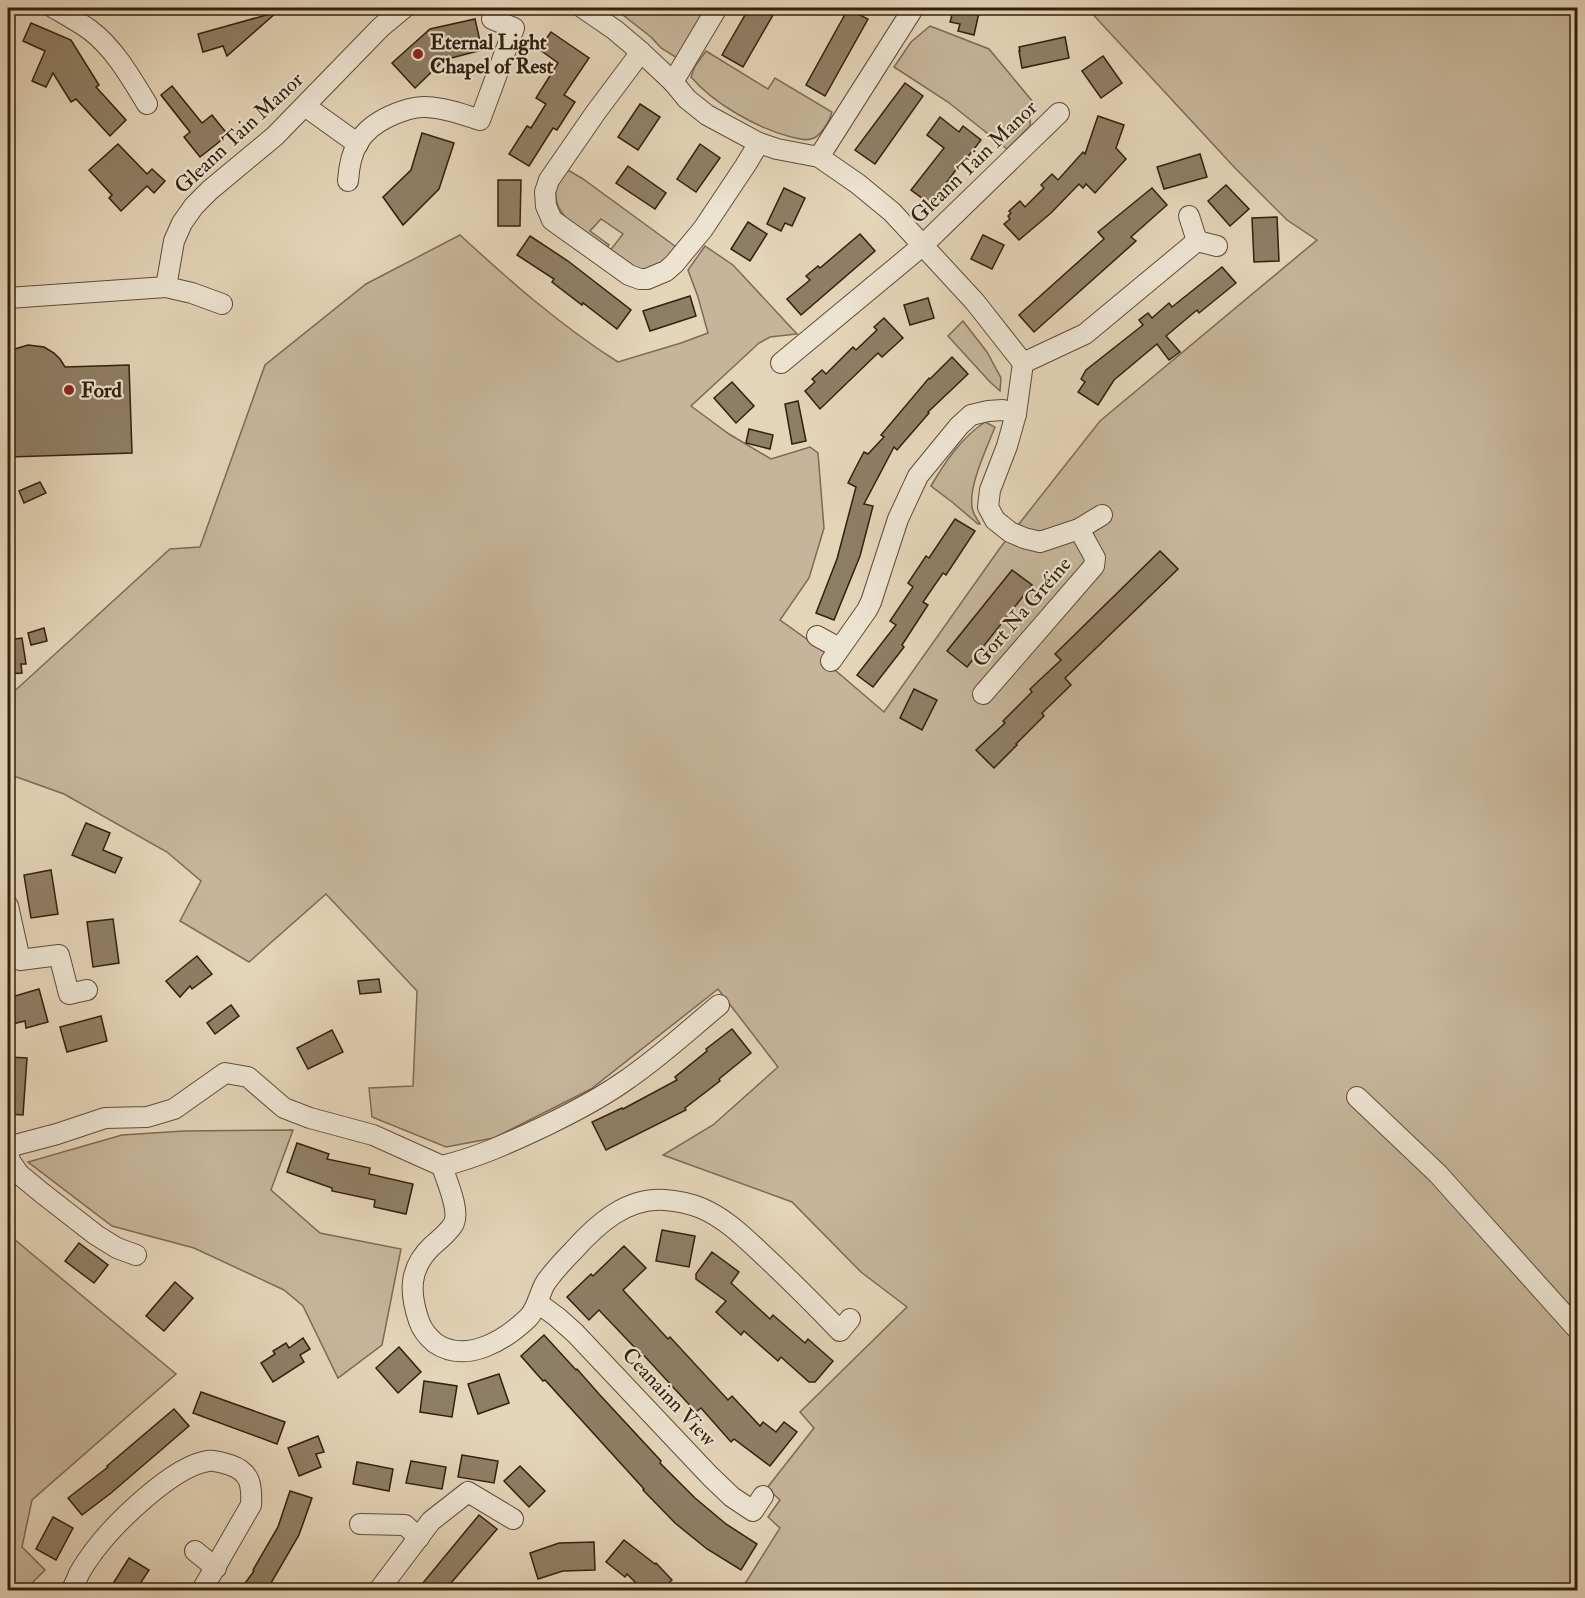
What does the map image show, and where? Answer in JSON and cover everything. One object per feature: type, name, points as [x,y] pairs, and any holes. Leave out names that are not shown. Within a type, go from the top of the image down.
[{"type":"street","points":[[54,8],[90,30],[109,48],[129,74],[147,104]]},
{"type":"street","name":"Gleann Tain Manor","points":[[165,287],[174,241],[182,223],[194,206],[275,136],[381,27],[404,8]]},
{"type":"street","name":"Gleann Tain Manor","points":[[583,8],[615,30],[673,82],[687,99],[707,115],[759,143],[819,157],[858,183],[892,212],[922,246]]},
{"type":"street","points":[[673,82],[717,8]]},
{"type":"street","points":[[819,157],[911,12]]},
{"type":"street","points":[[348,181],[350,164],[363,134],[378,122],[401,111],[423,107],[441,108],[480,120],[514,28],[492,19]]},
{"type":"street","points":[[640,52],[549,180],[545,192],[546,206],[552,220],[564,230],[629,275],[640,279],[656,276],[674,264],[704,229],[759,143]]},
{"type":"street","points":[[305,106],[358,144]]},
{"type":"street","name":"Gleann Tain Manor","points":[[781,363],[922,246],[1059,113]]},
{"type":"street","points":[[1189,216],[1197,241]]},
{"type":"street","points":[[922,246],[975,303],[1023,363],[1085,334],[1197,241]]},
{"type":"street","points":[[1197,241],[1217,246]]},
{"type":"street","points":[[8,298],[165,287],[192,293],[222,304]]},
{"type":"street","name":"Gort Na Gréine","points":[[1023,363],[1016,414],[1007,446],[990,490],[988,507],[996,520],[1010,532],[1040,542],[1079,529],[1102,515]]},
{"type":"street","points":[[817,636],[835,655],[867,610],[898,521],[918,476],[959,426],[971,415],[988,411],[1003,410],[1016,414]]},
{"type":"street","name":"Gort Na Gréine","points":[[983,694],[1094,566],[1095,558],[1079,529]]},
{"type":"street","points":[[8,906],[14,962],[60,955],[69,994],[87,990]]},
{"type":"street","points":[[8,1147],[105,1118],[147,1117],[174,1109],[225,1073],[248,1077],[284,1108],[310,1118],[373,1135],[442,1166],[484,1154],[515,1141],[603,1096],[656,1058],[719,1005]]},
{"type":"street","points":[[1357,1097],[1438,1174],[1578,1330]]},
{"type":"street","points":[[8,1152],[10,1161],[19,1174],[42,1193],[96,1235],[117,1248],[136,1255]]},
{"type":"street","points":[[442,1166],[455,1210],[454,1223],[418,1262],[413,1290],[420,1323],[428,1338],[443,1348],[459,1352],[479,1349],[517,1328],[538,1304],[545,1283],[592,1230],[614,1213],[640,1203],[664,1200],[700,1208],[718,1217],[777,1267],[840,1331],[850,1319]]},
{"type":"street","name":"Ceanainn View","points":[[538,1304],[575,1333],[732,1497],[753,1511],[763,1496]]},
{"type":"street","points":[[71,1590],[96,1549],[134,1508],[178,1473],[208,1461],[223,1462],[238,1468],[248,1478],[252,1489],[251,1505],[202,1590]]},
{"type":"street","points":[[379,1590],[431,1521],[468,1492],[513,1519]]},
{"type":"street","points":[[360,1524],[405,1525],[419,1538]]},
{"type":"street","points":[[195,1551],[216,1568]]},
{"type":"shaded area","points":[[614,8],[688,8],[702,16],[677,58],[661,48],[651,37]]},
{"type":"shaded area","points":[[1087,8],[1577,8],[1577,1590],[741,1590],[780,1528],[768,1517],[780,1500],[767,1488],[814,1428],[800,1412],[907,1307],[861,1272],[792,1202],[663,1155],[713,1125],[778,1067],[718,989],[591,1089],[494,1138],[446,1147],[372,1117],[369,1088],[413,1086],[417,991],[326,894],[249,962],[180,921],[201,881],[167,852],[64,794],[8,774],[8,697],[170,549],[200,547],[265,365],[366,284],[460,235],[536,302],[618,362],[708,333],[688,270],[705,246],[733,265],[797,334],[770,337],[759,343],[691,406],[729,434],[771,459],[810,447],[818,453],[824,528],[809,578],[780,620],[825,652],[828,664],[884,712],[1000,548],[1100,421],[1317,240],[1287,220],[1235,168]]},
{"type":"shaded area","points":[[930,26],[989,49],[1033,102],[1030,126],[1007,149],[948,102],[894,67],[911,42]]},
{"type":"shaded area","points":[[706,51],[768,89],[775,78],[832,112],[825,127],[814,138],[799,139],[764,128],[737,114],[691,77],[695,66]]},
{"type":"shaded area","points":[[568,170],[679,249],[660,269],[639,271],[609,252],[623,234],[601,219],[590,231],[609,245],[606,249],[572,224],[559,208],[556,190]]},
{"type":"shaded area","points":[[963,321],[987,352],[1001,378],[1000,391],[948,336]]},
{"type":"shaded area","points":[[985,422],[995,427],[978,469],[972,492],[973,511],[980,524],[978,524],[931,486],[954,451],[968,435]]},
{"type":"shaded area","points":[[293,1130],[271,1190],[320,1233],[401,1249],[382,1345],[338,1378],[303,1306],[284,1290],[194,1248],[112,1226],[28,1162],[122,1135],[184,1131]]},
{"type":"shaded area","points":[[8,1234],[176,1374],[32,1500],[22,1547],[45,1570],[25,1590],[8,1590]]},
{"type":"building","points":[[749,8],[777,8],[743,67],[722,55]]},
{"type":"building","points":[[954,8],[980,8],[974,35],[958,31],[960,24],[950,22]]},
{"type":"building","points":[[848,9],[868,19],[825,96],[806,85]]},
{"type":"building","points":[[277,12],[227,56],[223,46],[203,52],[198,34]]},
{"type":"building","points":[[475,19],[482,50],[444,60],[415,88],[392,63],[430,29]]},
{"type":"building","points":[[31,23],[71,40],[99,85],[96,87],[126,120],[110,136],[76,99],[71,102],[53,73],[46,87],[32,81],[45,51],[23,41]]},
{"type":"building","points":[[551,32],[589,58],[564,95],[575,102],[557,130],[553,128],[529,166],[509,154],[527,126],[531,128],[546,104],[536,98],[558,63],[539,49]]},
{"type":"building","points":[[1065,37],[1069,58],[1022,68],[1019,47]]},
{"type":"building","points":[[1103,56],[1122,83],[1101,98],[1082,71]]},
{"type":"building","points":[[905,83],[923,96],[875,164],[855,150]]},
{"type":"building","points":[[172,86],[202,123],[212,115],[228,135],[200,157],[184,137],[190,132],[161,95]]},
{"type":"building","points":[[640,104],[660,117],[638,150],[618,137]]},
{"type":"building","points":[[1098,116],[1124,125],[1116,148],[1126,159],[1095,193],[1086,184],[1083,188],[1079,184],[1051,213],[1019,240],[1004,224],[1010,219],[1009,211],[1020,201],[1025,207],[1044,188],[1041,185],[1052,174],[1058,180],[1083,152],[1085,154]]},
{"type":"building","points":[[940,117],[959,132],[963,126],[981,140],[930,204],[911,190],[944,148],[927,135]]},
{"type":"building","points":[[422,133],[454,143],[439,189],[403,225],[383,197],[411,170]]},
{"type":"building","points":[[118,144],[147,174],[152,169],[165,181],[154,193],[147,186],[121,211],[109,198],[112,195],[89,170]]},
{"type":"building","points":[[700,144],[720,158],[696,192],[677,179]]},
{"type":"building","points":[[1200,154],[1207,177],[1164,189],[1157,167]]},
{"type":"building","points":[[628,166],[666,193],[655,209],[616,183]]},
{"type":"building","points":[[498,180],[521,180],[520,226],[498,226]]},
{"type":"building","points":[[1226,185],[1249,209],[1230,226],[1208,201]]},
{"type":"building","points":[[784,188],[805,198],[792,226],[785,223],[781,231],[767,224]]},
{"type":"building","points":[[1152,188],[1167,205],[1131,237],[1136,241],[1034,332],[1019,315],[1104,239],[1098,232]]},
{"type":"building","points":[[1277,217],[1279,261],[1254,262],[1252,218]]},
{"type":"building","points":[[748,222],[767,234],[750,261],[731,249]]},
{"type":"building","points":[[860,234],[875,251],[801,315],[787,299],[810,280],[806,276],[818,266],[820,268]]},
{"type":"building","points":[[983,235],[1004,245],[992,269],[971,259]]},
{"type":"building","points":[[530,236],[568,261],[631,310],[617,329],[552,282],[554,279],[517,255]]},
{"type":"building","points":[[1222,267],[1236,283],[1199,313],[1197,310],[1166,336],[1180,352],[1169,360],[1157,344],[1114,380],[1098,405],[1078,392],[1085,382],[1081,379],[1086,370],[1143,325],[1139,320],[1148,313],[1152,318],[1169,303],[1172,307]]},
{"type":"building","points":[[690,296],[696,316],[650,331],[643,311]]},
{"type":"building","points":[[928,298],[934,318],[910,325],[904,305]]},
{"type":"building","points":[[884,318],[903,338],[882,357],[878,353],[820,409],[805,391],[815,382],[812,379],[822,370],[826,374],[853,347],[856,350],[877,330],[874,327]]},
{"type":"building","name":"Ford","points":[[28,345],[44,347],[54,353],[65,367],[129,365],[132,453],[10,457],[8,354]]},
{"type":"building","points":[[952,357],[968,374],[928,412],[897,450],[894,447],[864,504],[873,506],[860,556],[834,620],[816,613],[837,559],[856,487],[848,483],[856,467],[864,452],[868,454],[884,437],[881,435],[929,378]]},
{"type":"building","points":[[732,382],[754,406],[736,423],[714,398]]},
{"type":"building","points":[[798,401],[806,441],[792,444],[785,404]]},
{"type":"building","points":[[749,429],[773,435],[770,449],[746,443]]},
{"type":"building","points":[[40,482],[46,493],[24,503],[19,491]]},
{"type":"building","points":[[955,519],[975,531],[946,575],[943,573],[923,602],[928,605],[902,645],[904,647],[873,687],[857,675],[896,625],[890,621],[913,587],[908,583],[926,556],[929,558]]},
{"type":"building","points":[[1160,551],[1178,569],[1065,678],[1071,685],[1042,713],[1044,716],[994,768],[976,750],[1005,723],[1003,721],[1032,692],[1030,689],[1061,660],[1055,654]]},
{"type":"building","points":[[1012,570],[1032,585],[967,667],[947,651]]},
{"type":"building","points":[[44,628],[47,641],[31,645],[28,633]]},
{"type":"building","points":[[22,638],[26,664],[21,664],[22,673],[8,674],[8,640]]},
{"type":"building","points":[[914,689],[937,700],[922,730],[900,718]]},
{"type":"building","points":[[86,823],[110,833],[103,850],[122,858],[115,873],[72,855]]},
{"type":"building","points":[[51,870],[58,914],[31,918],[24,875]]},
{"type":"building","points":[[113,919],[119,963],[93,967],[87,922]]},
{"type":"building","points":[[197,956],[212,974],[192,989],[190,986],[180,997],[166,981]]},
{"type":"building","points":[[379,979],[381,992],[360,994],[358,981]]},
{"type":"building","points":[[39,989],[48,1022],[26,1028],[25,1021],[8,1025],[8,998]]},
{"type":"building","points":[[231,1005],[239,1016],[215,1034],[207,1023]]},
{"type":"building","points":[[101,1016],[107,1041],[67,1052],[60,1027]]},
{"type":"building","points":[[732,1029],[751,1053],[685,1108],[686,1110],[606,1150],[592,1122],[623,1109],[677,1080],[675,1077]]},
{"type":"building","points":[[332,1030],[343,1052],[308,1069],[297,1048]]},
{"type":"building","points":[[8,1057],[27,1058],[23,1115],[8,1114]]},
{"type":"building","points":[[297,1143],[329,1154],[327,1159],[370,1168],[369,1174],[413,1184],[406,1214],[374,1207],[375,1200],[332,1191],[332,1188],[287,1172]]},
{"type":"building","points":[[662,1230],[695,1236],[689,1267],[656,1261]]},
{"type":"building","points":[[79,1243],[108,1265],[94,1283],[65,1261]]},
{"type":"building","points":[[624,1246],[646,1268],[623,1290],[668,1339],[670,1337],[728,1400],[732,1396],[760,1426],[763,1422],[776,1432],[784,1422],[797,1432],[770,1466],[734,1439],[731,1442],[701,1408],[696,1412],[599,1310],[589,1320],[567,1297]]},
{"type":"building","points":[[712,1252],[739,1272],[731,1283],[770,1319],[773,1315],[805,1343],[808,1339],[833,1361],[815,1382],[809,1382],[781,1357],[778,1361],[744,1331],[741,1335],[716,1312],[726,1301],[696,1279],[696,1274]]},
{"type":"building","points":[[175,1282],[193,1298],[164,1331],[146,1316]]},
{"type":"building","points":[[544,1335],[661,1461],[660,1463],[695,1498],[726,1524],[757,1544],[741,1570],[707,1549],[675,1523],[521,1356]]},
{"type":"building","points":[[303,1338],[310,1349],[300,1355],[304,1362],[273,1382],[261,1363],[275,1354],[273,1351],[286,1343],[289,1348]]},
{"type":"building","points":[[399,1347],[421,1372],[398,1393],[376,1368]]},
{"type":"building","points":[[499,1374],[509,1403],[478,1414],[468,1384]]},
{"type":"building","points":[[424,1381],[457,1386],[452,1417],[420,1412]]},
{"type":"building","points":[[201,1392],[285,1422],[277,1444],[193,1413]]},
{"type":"building","points":[[174,1409],[189,1426],[82,1515],[68,1498],[108,1467]]},
{"type":"building","points":[[318,1436],[324,1452],[316,1454],[321,1467],[299,1476],[288,1448]]},
{"type":"building","points":[[462,1455],[498,1461],[494,1483],[458,1477]]},
{"type":"building","points":[[411,1461],[446,1467],[442,1489],[406,1483]]},
{"type":"building","points":[[357,1462],[393,1469],[389,1491],[353,1484]]},
{"type":"building","points":[[520,1466],[545,1491],[529,1507],[504,1481]]},
{"type":"building","points":[[290,1491],[312,1498],[299,1535],[267,1590],[240,1590],[254,1571],[278,1527]]},
{"type":"building","points":[[479,1515],[497,1529],[445,1590],[431,1590],[422,1584]]},
{"type":"building","points":[[53,1517],[73,1528],[56,1560],[36,1549]]},
{"type":"building","points":[[624,1540],[656,1563],[672,1580],[661,1590],[643,1590],[627,1574],[625,1577],[606,1562]]},
{"type":"building","points":[[594,1542],[595,1570],[563,1571],[538,1579],[530,1553],[559,1543]]},
{"type":"building","points":[[129,1558],[149,1570],[136,1590],[109,1590]]},
{"type":"place","name":"Eternal Light Chapel of Rest","points":[[418,54]]},
{"type":"place","name":"Ford","points":[[69,390]]}]
